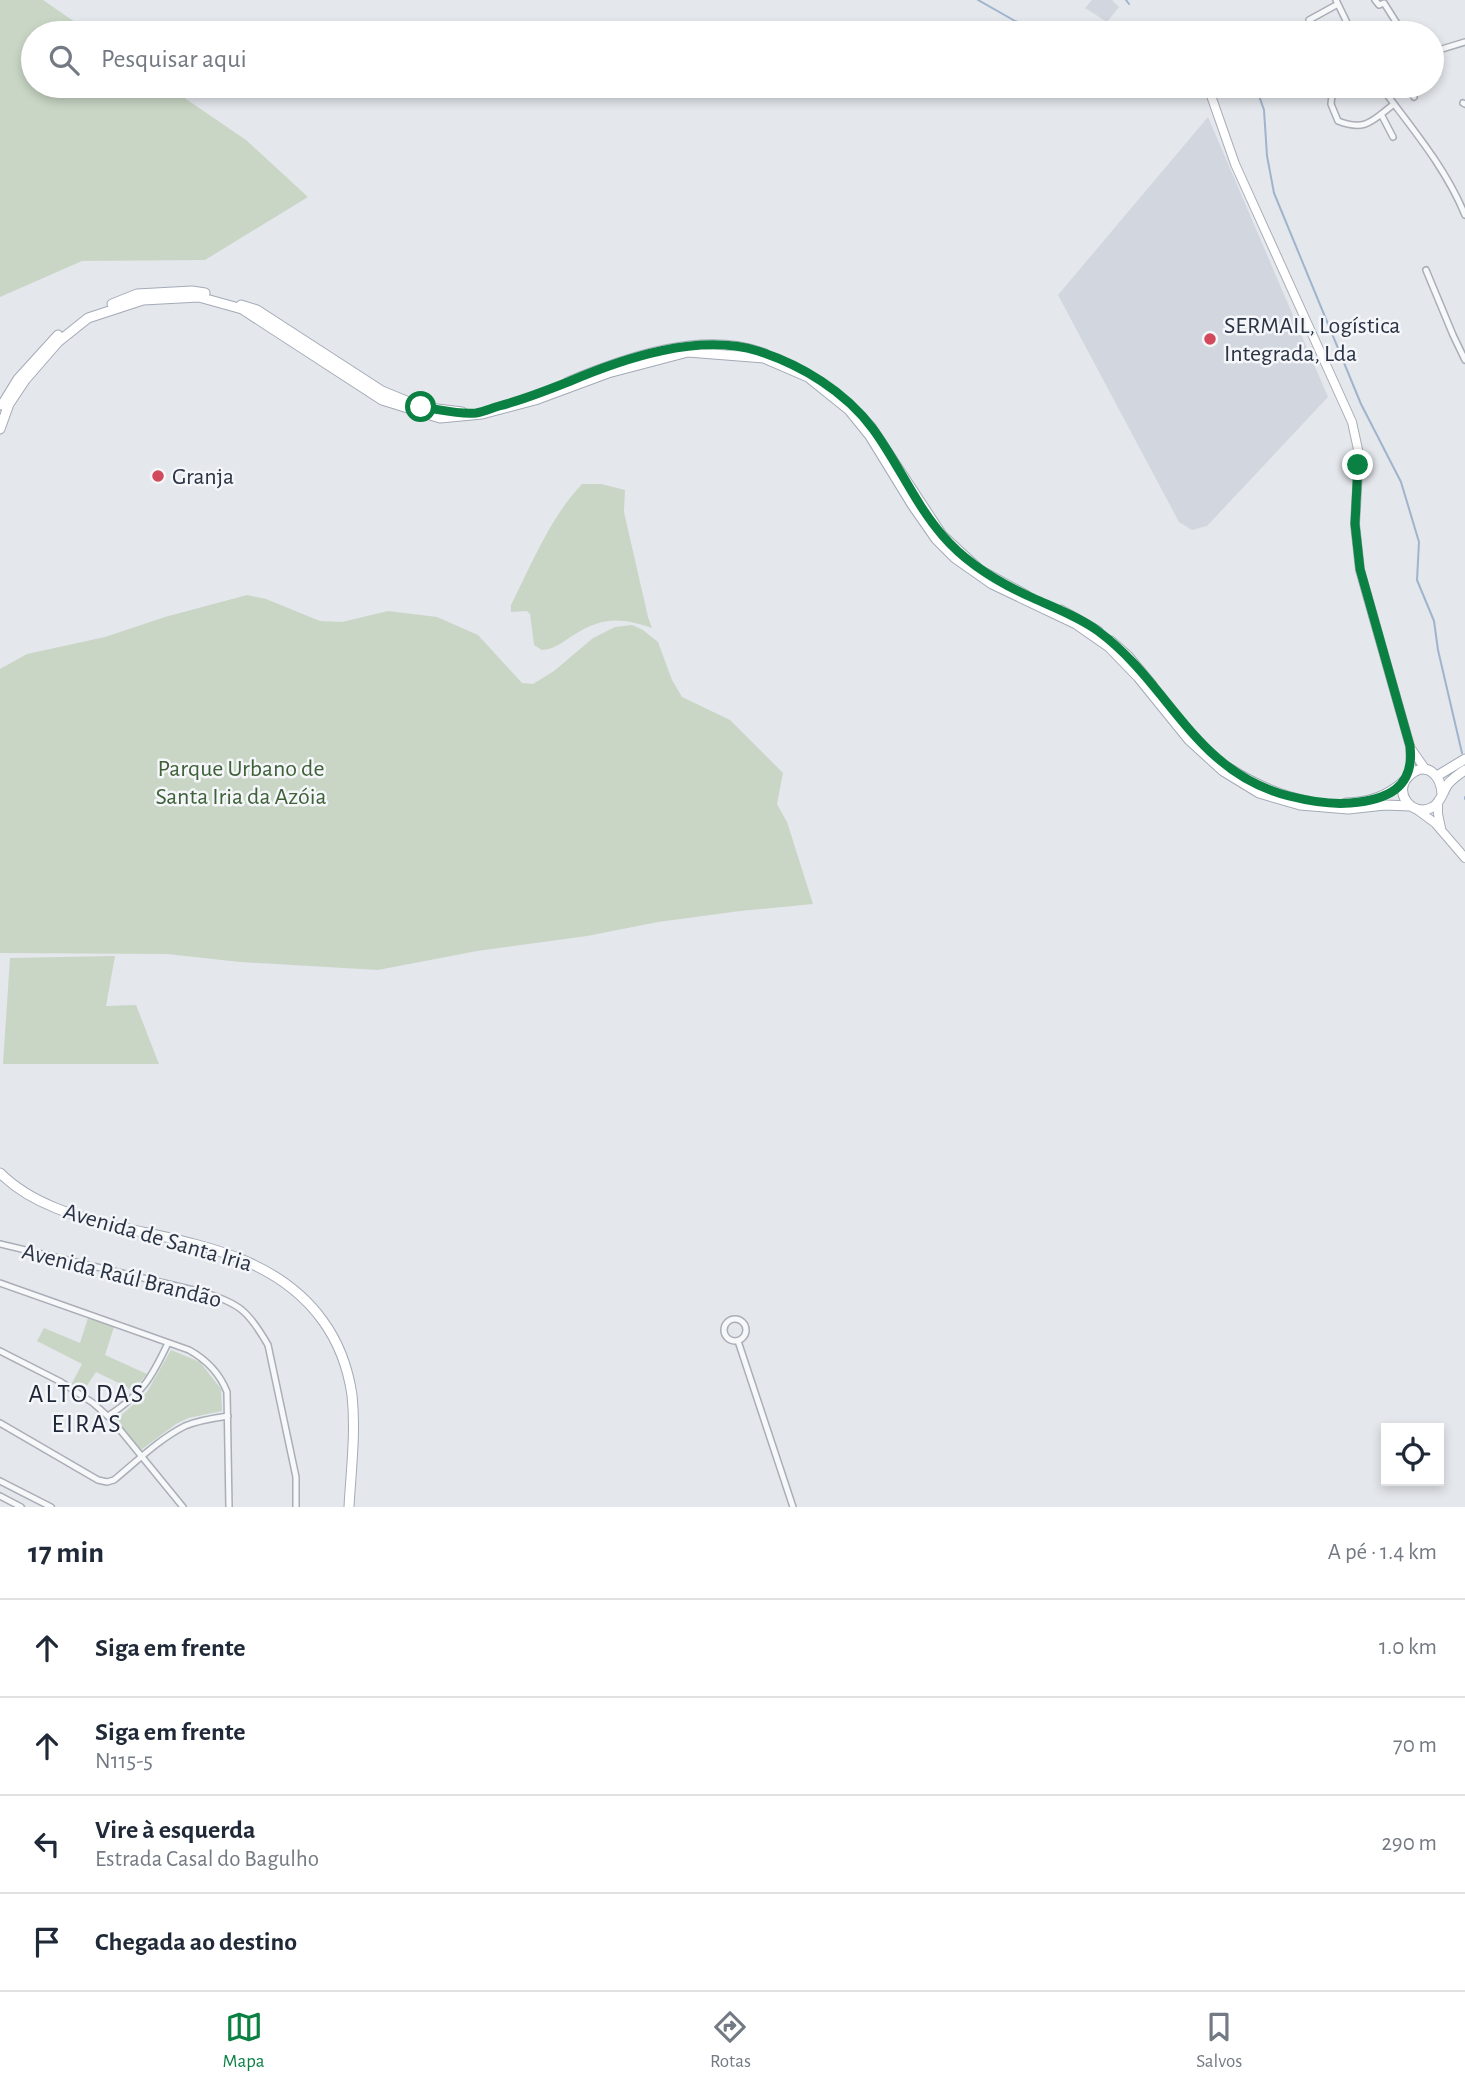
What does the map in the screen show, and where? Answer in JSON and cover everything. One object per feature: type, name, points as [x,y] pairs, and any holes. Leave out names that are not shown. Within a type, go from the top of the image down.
[{"type":"main road","points":[[0,411],[18,379],[51,341],[80,317],[137,294],[192,291],[215,295],[257,310],[383,391],[421,407],[474,413],[528,399],[600,368],[678,347],[717,345],[755,351],[802,369],[839,395],[871,427],[942,535],[961,554],[995,579],[1079,619],[1113,642],[1128,656],[1193,736],[1226,767],[1261,787],[1282,794],[1347,806],[1381,797],[1393,791],[1415,771],[1426,770],[1437,776],[1441,783],[1440,799]]},
{"type":"main road","points":[[0,429],[9,404],[58,342],[88,318],[143,300],[199,298],[242,309],[382,400],[440,418],[495,411],[535,400],[608,373],[688,352],[764,358],[808,377],[849,410],[870,436],[936,539],[956,558],[992,584],[1076,624],[1109,647],[1138,677],[1189,740],[1223,771],[1259,793],[1281,801],[1322,808],[1385,805],[1430,808],[1440,799],[1454,777],[1465,770]]},
{"type":"main road","points":[[1437,776],[1465,759]]},
{"type":"main road","points":[[1406,778],[1402,795],[1413,808]]},
{"type":"main road","name":"Avenida de Santa Iria","points":[[0,1173],[22,1191],[61,1210],[230,1255],[262,1268],[297,1291],[329,1329],[341,1350],[348,1372],[353,1417],[349,1507]]},
{"type":"street","points":[[1375,0],[1379,5],[1384,3],[1395,21]]},
{"type":"street","points":[[1309,21],[1337,2],[1345,21]]},
{"type":"street","points":[[1444,49],[1465,42]]},
{"type":"street","points":[[1212,98],[1235,164],[1352,422],[1359,454],[1355,524],[1360,569],[1410,746],[1426,770]]},
{"type":"street","points":[[1332,98],[1331,104],[1338,121],[1352,127],[1363,126],[1394,104]]},
{"type":"street","points":[[1390,98],[1454,188],[1465,215]]},
{"type":"street","points":[[1381,114],[1393,137]]},
{"type":"street","points":[[1426,270],[1465,360]]},
{"type":"street","points":[[1406,778],[1411,766],[1410,746]]},
{"type":"street","points":[[1440,799],[1437,814],[1443,831]]},
{"type":"street","points":[[1413,808],[1443,831],[1465,858]]},
{"type":"street","name":"Avenida Raúl Brandão","points":[[0,1244],[227,1299],[244,1310],[268,1345],[296,1477],[296,1507]]},
{"type":"street","points":[[0,1283],[168,1343],[197,1354],[206,1361],[222,1380],[227,1392],[229,1507]]},
{"type":"street","points":[[733,1319],[740,1320],[746,1326],[744,1336],[738,1341],[731,1340],[724,1332],[727,1323],[733,1319]]},
{"type":"street","points":[[738,1341],[793,1507]]},
{"type":"street","points":[[108,1416],[136,1395],[149,1381],[168,1343]]},
{"type":"street","points":[[0,1351],[61,1382],[93,1402],[108,1416],[183,1507]]},
{"type":"street","points":[[0,1423],[97,1480],[107,1482],[114,1480],[185,1427],[228,1416]]},
{"type":"street","points":[[0,1481],[51,1507]]},
{"type":"street","points":[[0,1496],[21,1507]]},
{"type":"shaded area","points":[[1092,0],[1112,0],[1119,7],[1108,21],[1085,8]]},
{"type":"shaded area","points":[[1208,117],[1328,397],[1207,526],[1192,530],[1179,522],[1058,295]]},
{"type":"green space","points":[[0,0],[43,0],[74,21],[21,21],[21,98],[185,98],[246,140],[308,197],[205,260],[82,261],[0,297]]},
{"type":"green space","points":[[582,484],[601,484],[625,490],[624,512],[652,628],[630,622],[602,622],[554,647],[542,650],[534,645],[530,614],[527,611],[511,612],[511,605],[551,526]]},
{"type":"green space","name":"Parque Urbano de Santa Iria da Azóia","points":[[247,595],[266,599],[320,621],[342,622],[388,611],[437,617],[478,635],[522,683],[533,684],[554,671],[593,638],[615,627],[632,625],[643,630],[658,642],[672,680],[682,697],[730,720],[783,773],[777,804],[787,822],[813,904],[658,922],[378,970],[240,962],[167,954],[0,953],[0,669],[27,654],[105,637],[165,617]]},
{"type":"green space","points":[[115,956],[106,1006],[136,1005],[159,1064],[3,1064],[10,958]]},
{"type":"green space","points":[[88,1318],[114,1327],[105,1355],[147,1374],[132,1392],[96,1372],[82,1393],[71,1385],[82,1364],[37,1341],[44,1328],[80,1343]]},
{"type":"green space","points":[[171,1350],[200,1362],[221,1389],[222,1411],[188,1418],[138,1452],[116,1420],[147,1392]]},
{"type":"waterway","points":[[978,0],[1015,21]]},
{"type":"waterway","points":[[1126,0],[1129,4]]},
{"type":"waterway","points":[[1260,98],[1264,110],[1267,156],[1274,193],[1361,404],[1401,482],[1419,542],[1417,580],[1434,621],[1438,650],[1462,753]]},
{"type":"place","name":"SERMAIL, Logística Integrada, Lda","points":[[1210,339]]},
{"type":"place","name":"Granja","points":[[158,476]]},
{"type":"district","name":"ALTO DAS EIRAS","points":[[87,1408]]},
{"type":"route","points":[[421,407],[474,413],[528,399],[600,368],[678,347],[717,345],[755,351],[802,369],[839,395],[871,427],[942,535],[980,570],[1079,619],[1113,642],[1128,656],[1193,736],[1226,767],[1261,787],[1303,800],[1324,803],[1347,803],[1381,797],[1404,781],[1411,766],[1410,746],[1360,569],[1355,524],[1358,465]]}]
